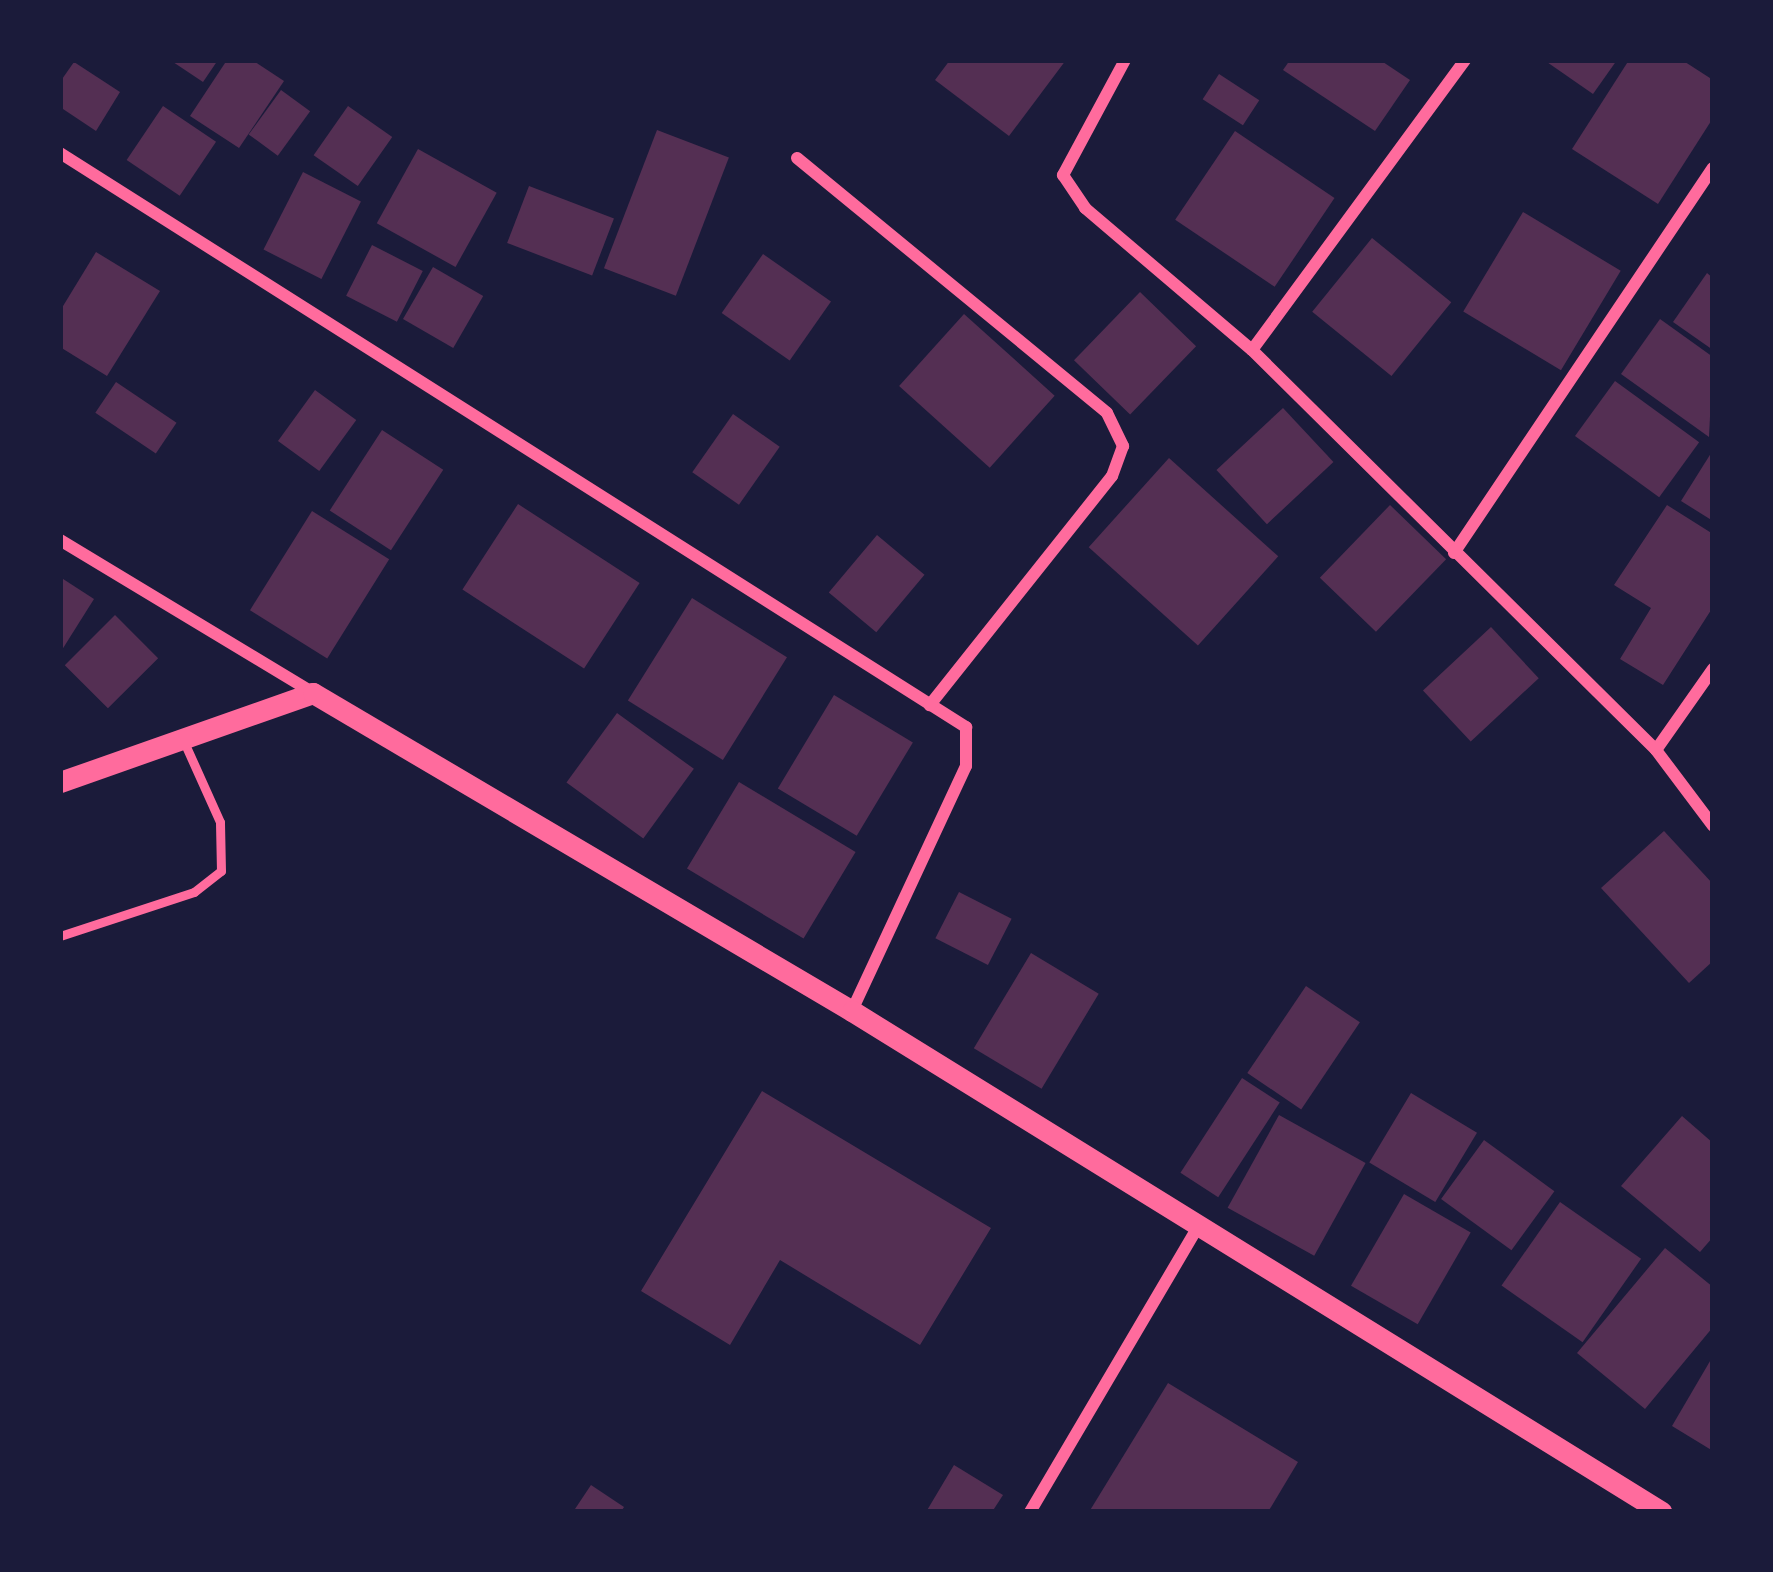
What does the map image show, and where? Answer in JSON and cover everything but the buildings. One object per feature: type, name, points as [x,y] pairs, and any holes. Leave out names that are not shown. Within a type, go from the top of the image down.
[{"type":"street","points":[[1125,60],[1063,175],[1085,208],[1252,350],[1656,750],[1713,826]]},
{"type":"street","points":[[1252,350],[1465,60]]},
{"type":"street","points":[[60,153],[966,728],[966,766],[852,1011]]},
{"type":"street","points":[[797,158],[1107,412],[1123,446],[1112,476],[930,705]]},
{"type":"street","points":[[1454,553],[1713,168]]},
{"type":"street","points":[[60,540],[852,1011],[1663,1512]]},
{"type":"street","points":[[1656,750],[1713,669]]},
{"type":"street","points":[[60,782],[313,693]]},
{"type":"street","points":[[1030,1512],[1198,1227]]},
{"type":"lane","points":[[60,936],[194,892],[221,871],[220,823],[183,739]]}]
